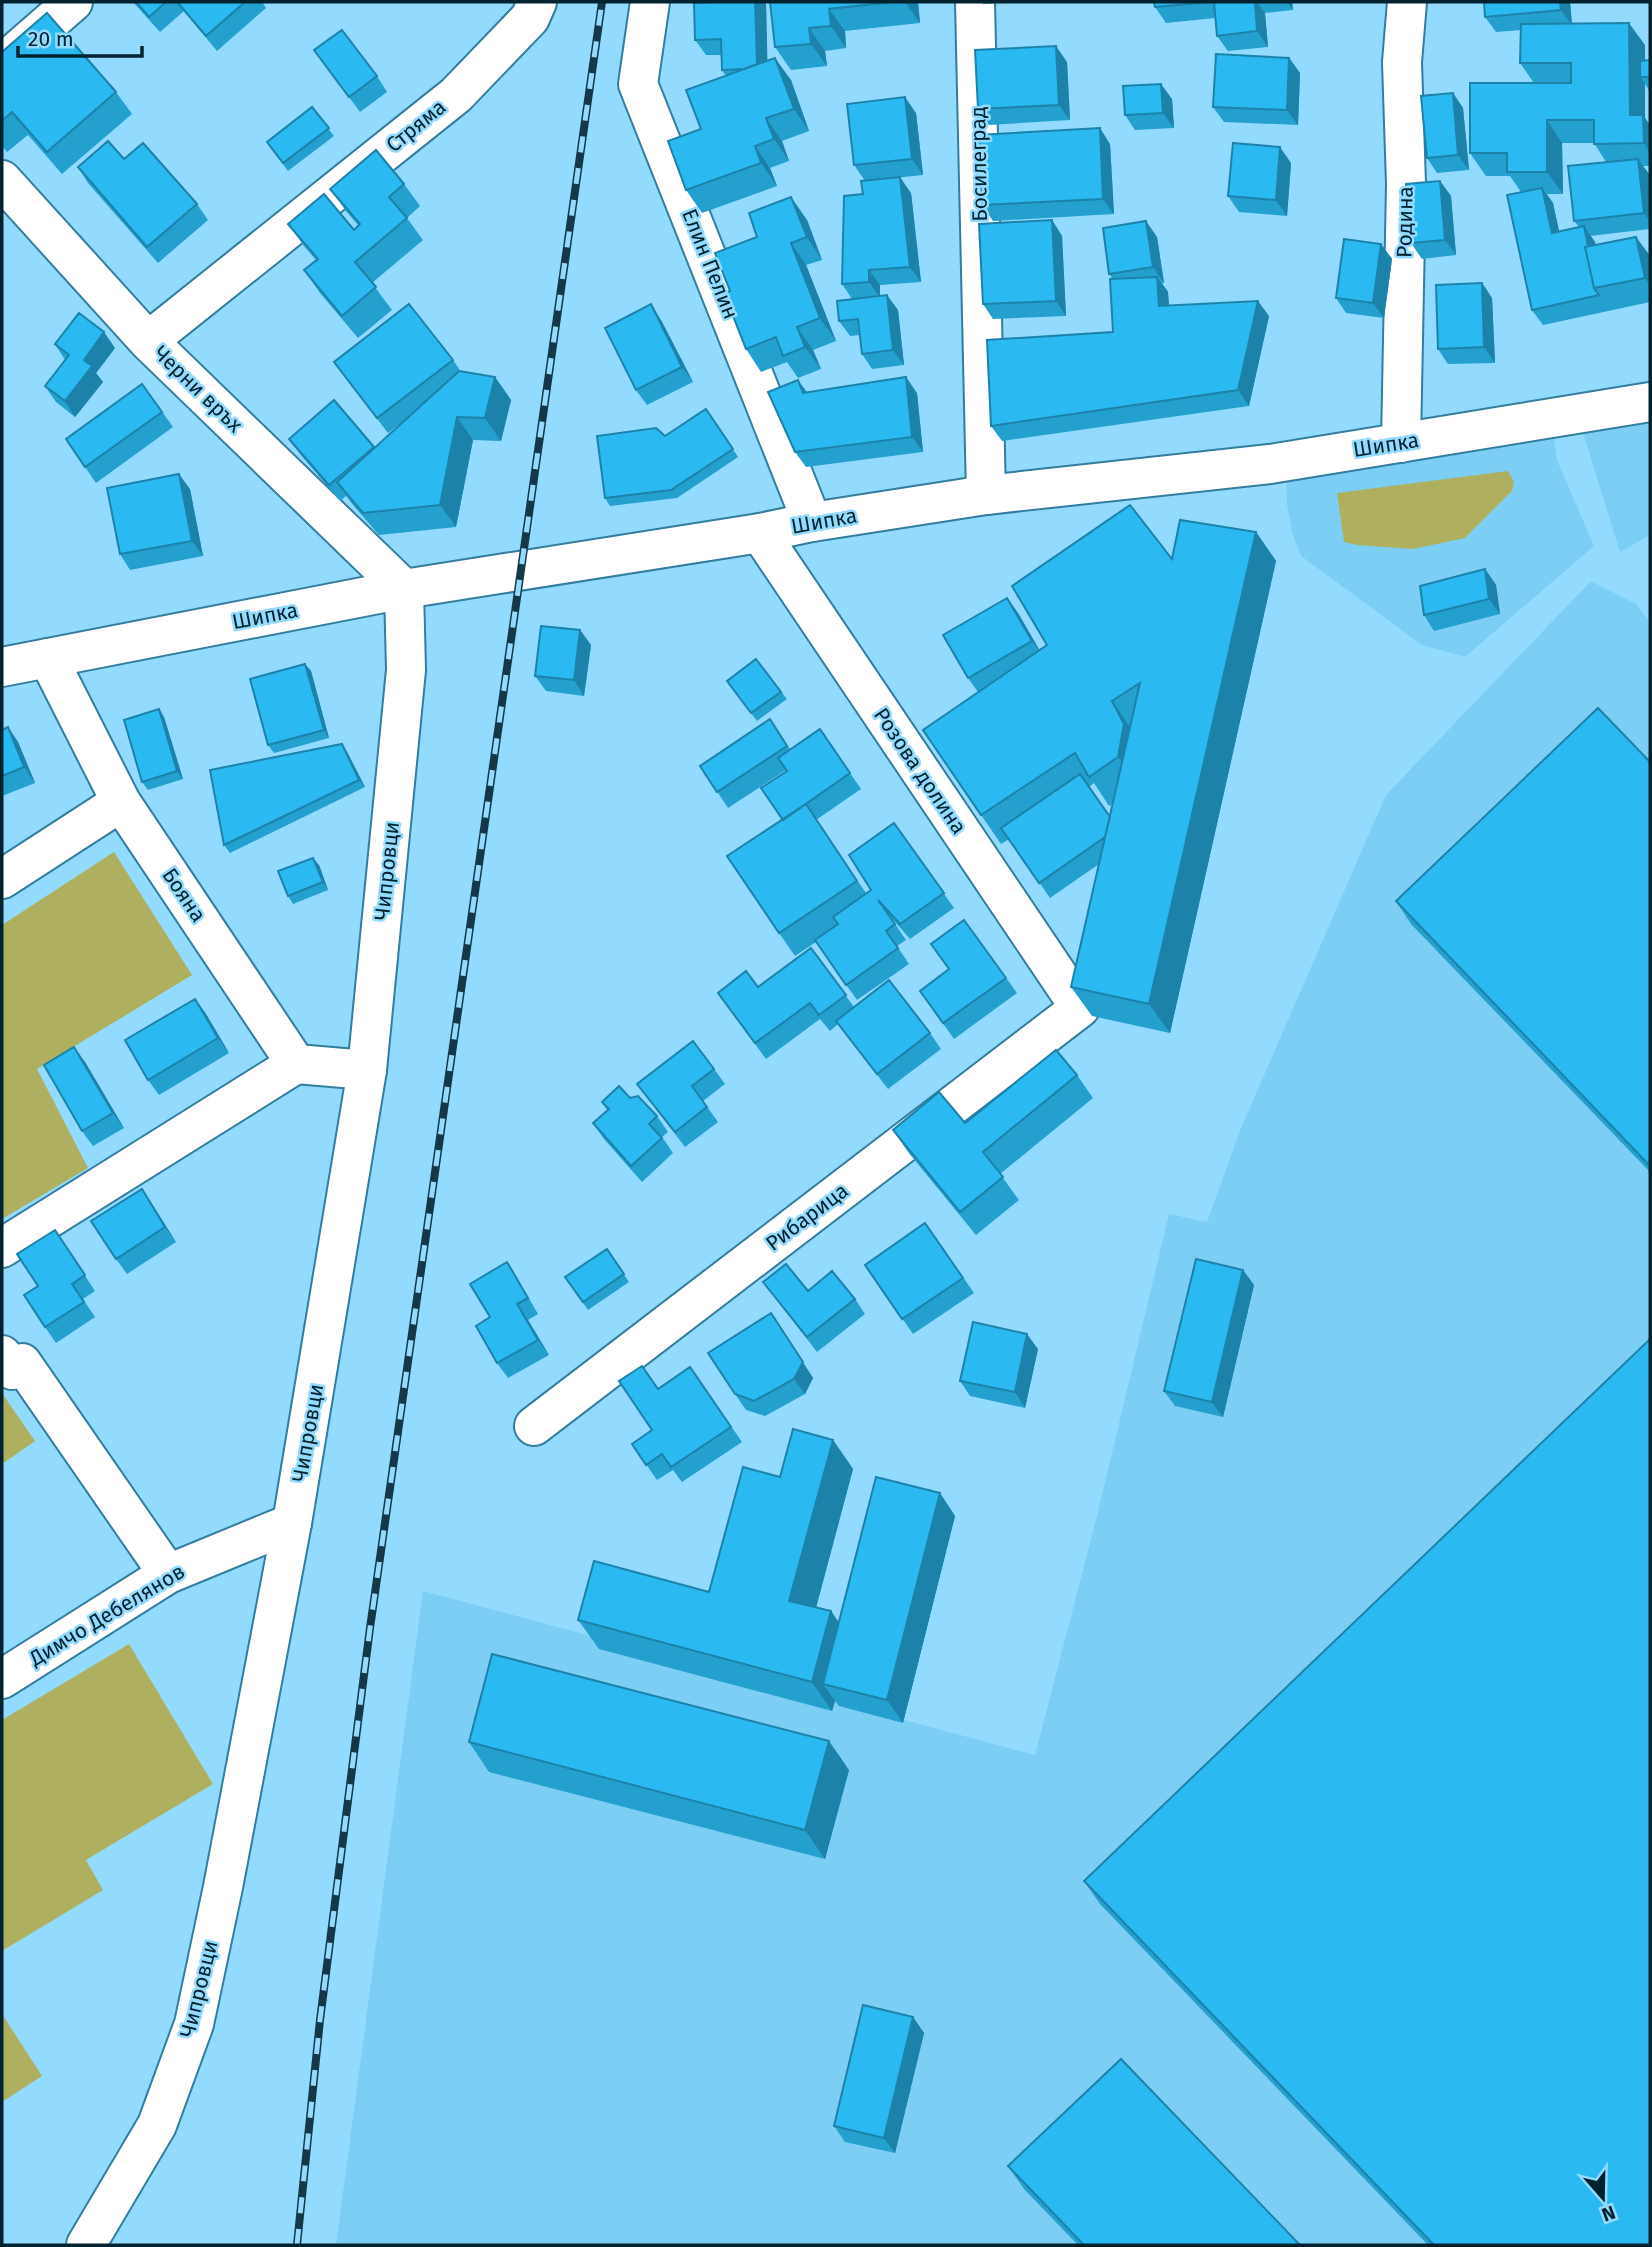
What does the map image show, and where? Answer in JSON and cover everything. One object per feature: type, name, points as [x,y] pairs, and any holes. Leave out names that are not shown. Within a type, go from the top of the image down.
[{"type":"street","points":[[2,64],[73,2]]},
{"type":"street","name":"Стряма","points":[[148,341],[456,94],[530,18],[537,2]]},
{"type":"street","name":"Елин Пелин","points":[[650,2],[638,84],[812,522]]},
{"type":"street","name":"Босилеград","points":[[975,2],[986,495]]},
{"type":"street","name":"Родина","points":[[1401,443],[1406,184],[1402,62],[1407,2]]},
{"type":"street","name":"Черни връх","points":[[2,180],[148,341],[404,589]]},
{"type":"street","name":"Шипка","points":[[2,667],[404,589],[760,533],[812,522],[986,495],[1270,464],[1650,402]]},
{"type":"street","name":"Розова долина","points":[[760,533],[1080,1008]]},
{"type":"street","name":"Чипровци","points":[[86,2245],[157,2125],[194,2024],[223,1887],[292,1523],[367,1070],[406,670],[404,589]]},
{"type":"street","name":"Бояна","points":[[48,658],[121,802],[296,1063]]},
{"type":"street","points":[[2,878],[121,802]]},
{"type":"street","name":"Рибарица","points":[[534,1426],[1080,1008]]},
{"type":"street","points":[[2,1248],[296,1063],[367,1070]]},
{"type":"street","points":[[2,1355],[12,1370],[22,1363],[168,1574]]},
{"type":"street","name":"Димчо Дебелянов","points":[[2,1679],[168,1574],[292,1523]]},
{"type":"shaded area","points":[[1650,408],[1650,535],[1620,552],[1579,420]]},
{"type":"shaded area","points":[[1553,426],[1557,460],[1594,546],[1465,657],[1422,645],[1301,556],[1292,532],[1287,504],[1286,470]]},
{"type":"shaded area","points":[[1591,581],[1636,604],[1650,622],[1650,2245],[336,2245],[423,1591],[1035,1755],[1096,1520],[1169,1214],[1207,1222],[1241,1128],[1386,795]]},
{"type":"green space","points":[[1508,471],[1514,482],[1512,491],[1465,538],[1413,549],[1344,542],[1337,493]]},
{"type":"green space","points":[[114,852],[192,975],[37,1069],[88,1168],[2,1219],[2,925]]},
{"type":"green space","points":[[2,1393],[35,1441],[2,1464]]},
{"type":"green space","points":[[129,1644],[213,1784],[86,1860],[103,1890],[2,1951],[2,1720]]},
{"type":"green space","points":[[2,2014],[42,2076],[2,2102]]},
{"type":"building","points":[[136,2],[166,2],[149,17]]},
{"type":"building","points":[[245,2],[206,36],[178,3]]},
{"type":"building","points":[[755,2],[757,64],[744,69],[722,70],[721,39],[695,40],[694,3]]},
{"type":"building","points":[[770,2],[893,2],[829,9],[831,26],[809,28],[811,44],[775,47]]},
{"type":"building","points":[[1154,2],[1211,2],[1155,7]]},
{"type":"building","points":[[1214,2],[1255,2],[1257,31],[1217,36]]},
{"type":"building","points":[[1484,2],[1560,2],[1561,10],[1485,17]]},
{"type":"building","points":[[47,13],[116,92],[47,152],[12,112],[2,121],[2,52]]},
{"type":"building","points":[[1629,23],[1630,115],[1643,115],[1644,143],[1594,144],[1594,120],[1547,120],[1547,172],[1507,172],[1507,153],[1470,153],[1470,83],[1571,83],[1571,63],[1520,63],[1521,24]]},
{"type":"building","points":[[342,30],[377,76],[349,97],[314,50]]},
{"type":"building","points":[[1056,46],[1059,105],[978,109],[975,50]]},
{"type":"building","points":[[1216,54],[1289,58],[1287,110],[1213,107]]},
{"type":"building","points":[[775,58],[794,109],[766,118],[774,139],[755,146],[761,163],[686,190],[668,141],[701,129],[686,90]]},
{"type":"building","points":[[1650,60],[1650,77],[1640,77],[1640,61]]},
{"type":"building","points":[[1161,84],[1163,113],[1125,115],[1123,86]]},
{"type":"building","points":[[1453,93],[1458,155],[1427,158],[1421,96]]},
{"type":"building","points":[[905,97],[912,159],[854,165],[847,104]]},
{"type":"building","points":[[312,107],[329,128],[283,163],[267,142]]},
{"type":"building","points":[[1100,128],[1103,199],[982,205],[979,135]]},
{"type":"building","points":[[108,141],[124,159],[143,143],[197,204],[147,247],[78,167]]},
{"type":"building","points":[[1233,143],[1280,147],[1276,200],[1228,196]]},
{"type":"building","points":[[376,150],[404,184],[389,197],[407,218],[355,262],[376,287],[342,316],[304,270],[318,259],[288,224],[324,194],[354,230],[360,224],[330,189]]},
{"type":"building","points":[[1638,159],[1644,213],[1574,221],[1568,166]]},
{"type":"building","points":[[900,177],[910,267],[869,270],[869,282],[842,284],[844,196],[863,194],[861,181]]},
{"type":"building","points":[[1440,181],[1445,240],[1411,243],[1406,184]]},
{"type":"building","points":[[1542,188],[1552,233],[1584,226],[1588,246],[1585,247],[1594,288],[1599,295],[1532,310],[1507,195]]},
{"type":"building","points":[[791,197],[807,237],[791,243],[820,318],[797,327],[805,347],[783,356],[776,337],[746,349],[724,293],[730,291],[715,253],[757,237],[749,213]]},
{"type":"building","points":[[1052,220],[1056,301],[983,304],[979,224]]},
{"type":"building","points":[[1146,221],[1153,267],[1109,274],[1103,228]]},
{"type":"building","points":[[1636,237],[1645,278],[1594,288],[1585,247]]},
{"type":"building","points":[[1344,239],[1381,244],[1373,303],[1336,298]]},
{"type":"building","points":[[1157,277],[1159,306],[1258,301],[1238,390],[991,426],[987,340],[1113,332],[1110,279]]},
{"type":"building","points":[[1482,283],[1484,347],[1438,349],[1436,285]]},
{"type":"building","points":[[887,295],[893,350],[862,354],[858,319],[839,321],[837,301]]},
{"type":"building","points":[[409,304],[453,360],[377,418],[334,362]]},
{"type":"building","points":[[651,304],[682,367],[636,390],[605,328]]},
{"type":"building","points":[[79,313],[104,332],[84,360],[92,366],[65,401],[45,386],[69,355],[55,344]]},
{"type":"building","points":[[459,371],[495,377],[485,418],[457,417],[440,505],[363,513],[337,482]]},
{"type":"building","points":[[906,377],[912,437],[795,452],[768,392],[798,380],[803,393]]},
{"type":"building","points":[[142,384],[162,412],[85,467],[66,439]]},
{"type":"building","points":[[334,400],[374,447],[329,485],[289,439]]},
{"type":"building","points":[[706,409],[733,449],[671,490],[605,498],[597,436],[656,428],[665,436]]},
{"type":"building","points":[[179,474],[192,541],[120,554],[107,488]]},
{"type":"building","points":[[1130,505],[1172,559],[1180,520],[1256,532],[1149,1004],[1071,987],[1140,683],[1112,701],[1124,724],[1118,757],[1089,777],[1075,753],[981,815],[923,730],[1047,645],[1012,586]]},
{"type":"building","points":[[1485,569],[1489,599],[1424,615],[1420,586]]},
{"type":"building","points":[[1007,598],[1032,641],[968,678],[943,635]]},
{"type":"building","points":[[541,626],[580,630],[574,680],[535,676]]},
{"type":"building","points":[[756,659],[781,692],[751,713],[727,681]]},
{"type":"building","points":[[305,664],[324,730],[268,745],[250,679]]},
{"type":"building","points":[[1598,708],[1650,762],[1650,1166],[1396,901]]},
{"type":"building","points":[[159,709],[177,771],[142,782],[124,720]]},
{"type":"building","points":[[770,719],[787,746],[717,792],[700,766]]},
{"type":"building","points":[[8,727],[24,767],[2,776],[2,730]]},
{"type":"building","points":[[820,729],[850,773],[783,820],[761,788],[787,771],[778,758]]},
{"type":"building","points":[[342,744],[359,780],[224,845],[210,770]]},
{"type":"building","points":[[1080,774],[1110,817],[1105,837],[1039,883],[1001,828]]},
{"type":"building","points":[[806,804],[857,881],[779,933],[727,856]]},
{"type":"building","points":[[894,823],[944,893],[900,924],[878,900],[895,924],[886,931],[898,948],[846,985],[815,940],[838,924],[833,917],[871,890],[849,855]]},
{"type":"building","points":[[313,858],[323,882],[288,896],[278,871]]},
{"type":"building","points":[[964,920],[1006,978],[943,1023],[920,991],[949,969],[931,944]]},
{"type":"building","points":[[811,948],[846,995],[819,1015],[810,1003],[755,1043],[718,993],[746,971],[758,987]]},
{"type":"building","points":[[889,980],[930,1033],[877,1074],[836,1021]]},
{"type":"building","points":[[195,999],[218,1038],[148,1080],[125,1040]]},
{"type":"building","points":[[693,1041],[714,1069],[692,1086],[707,1107],[675,1132],[637,1084]]},
{"type":"building","points":[[74,1047],[113,1113],[82,1131],[44,1065]]},
{"type":"building","points":[[1056,1050],[1077,1075],[983,1152],[1003,1177],[960,1212],[893,1130],[939,1092],[965,1123]]},
{"type":"building","points":[[619,1086],[630,1098],[638,1096],[657,1116],[649,1124],[662,1138],[631,1166],[593,1123],[609,1109],[602,1102]]},
{"type":"building","points":[[142,1189],[165,1227],[116,1259],[91,1221]]},
{"type":"building","points":[[925,1223],[963,1278],[902,1319],[865,1265]]},
{"type":"building","points":[[55,1230],[85,1275],[72,1284],[84,1302],[45,1327],[24,1295],[38,1286],[17,1254]]},
{"type":"building","points":[[607,1249],[624,1274],[583,1302],[565,1277]]},
{"type":"building","points":[[1196,1259],[1243,1270],[1212,1402],[1164,1391]]},
{"type":"building","points":[[507,1262],[528,1298],[517,1304],[538,1340],[497,1363],[476,1326],[490,1317],[470,1284]]},
{"type":"building","points":[[786,1264],[808,1291],[832,1271],[855,1299],[807,1337],[763,1282]]},
{"type":"building","points":[[771,1313],[803,1362],[794,1379],[754,1401],[735,1394],[708,1353]]},
{"type":"building","points":[[973,1322],[1027,1334],[1015,1392],[960,1381]]},
{"type":"building","points":[[1650,1339],[1650,2245],[1434,2245],[1084,1881]]},
{"type":"building","points":[[642,1366],[658,1389],[690,1367],[731,1427],[671,1467],[662,1454],[646,1465],[632,1444],[652,1430],[619,1381]]},
{"type":"building","points":[[793,1429],[833,1440],[789,1601],[831,1611],[812,1682],[578,1620],[594,1561],[709,1592],[743,1467],[780,1477]]},
{"type":"building","points":[[876,1477],[940,1493],[887,1700],[823,1684]]},
{"type":"building","points":[[492,1654],[829,1741],[805,1830],[469,1742]]},
{"type":"building","points":[[863,2005],[913,2017],[884,2138],[834,2126]]},
{"type":"building","points":[[1121,2059],[1300,2245],[1084,2245],[1008,2166]]},
{"type":"railway","points":[[297,2245],[320,2020],[370,1628],[602,2]]}]
